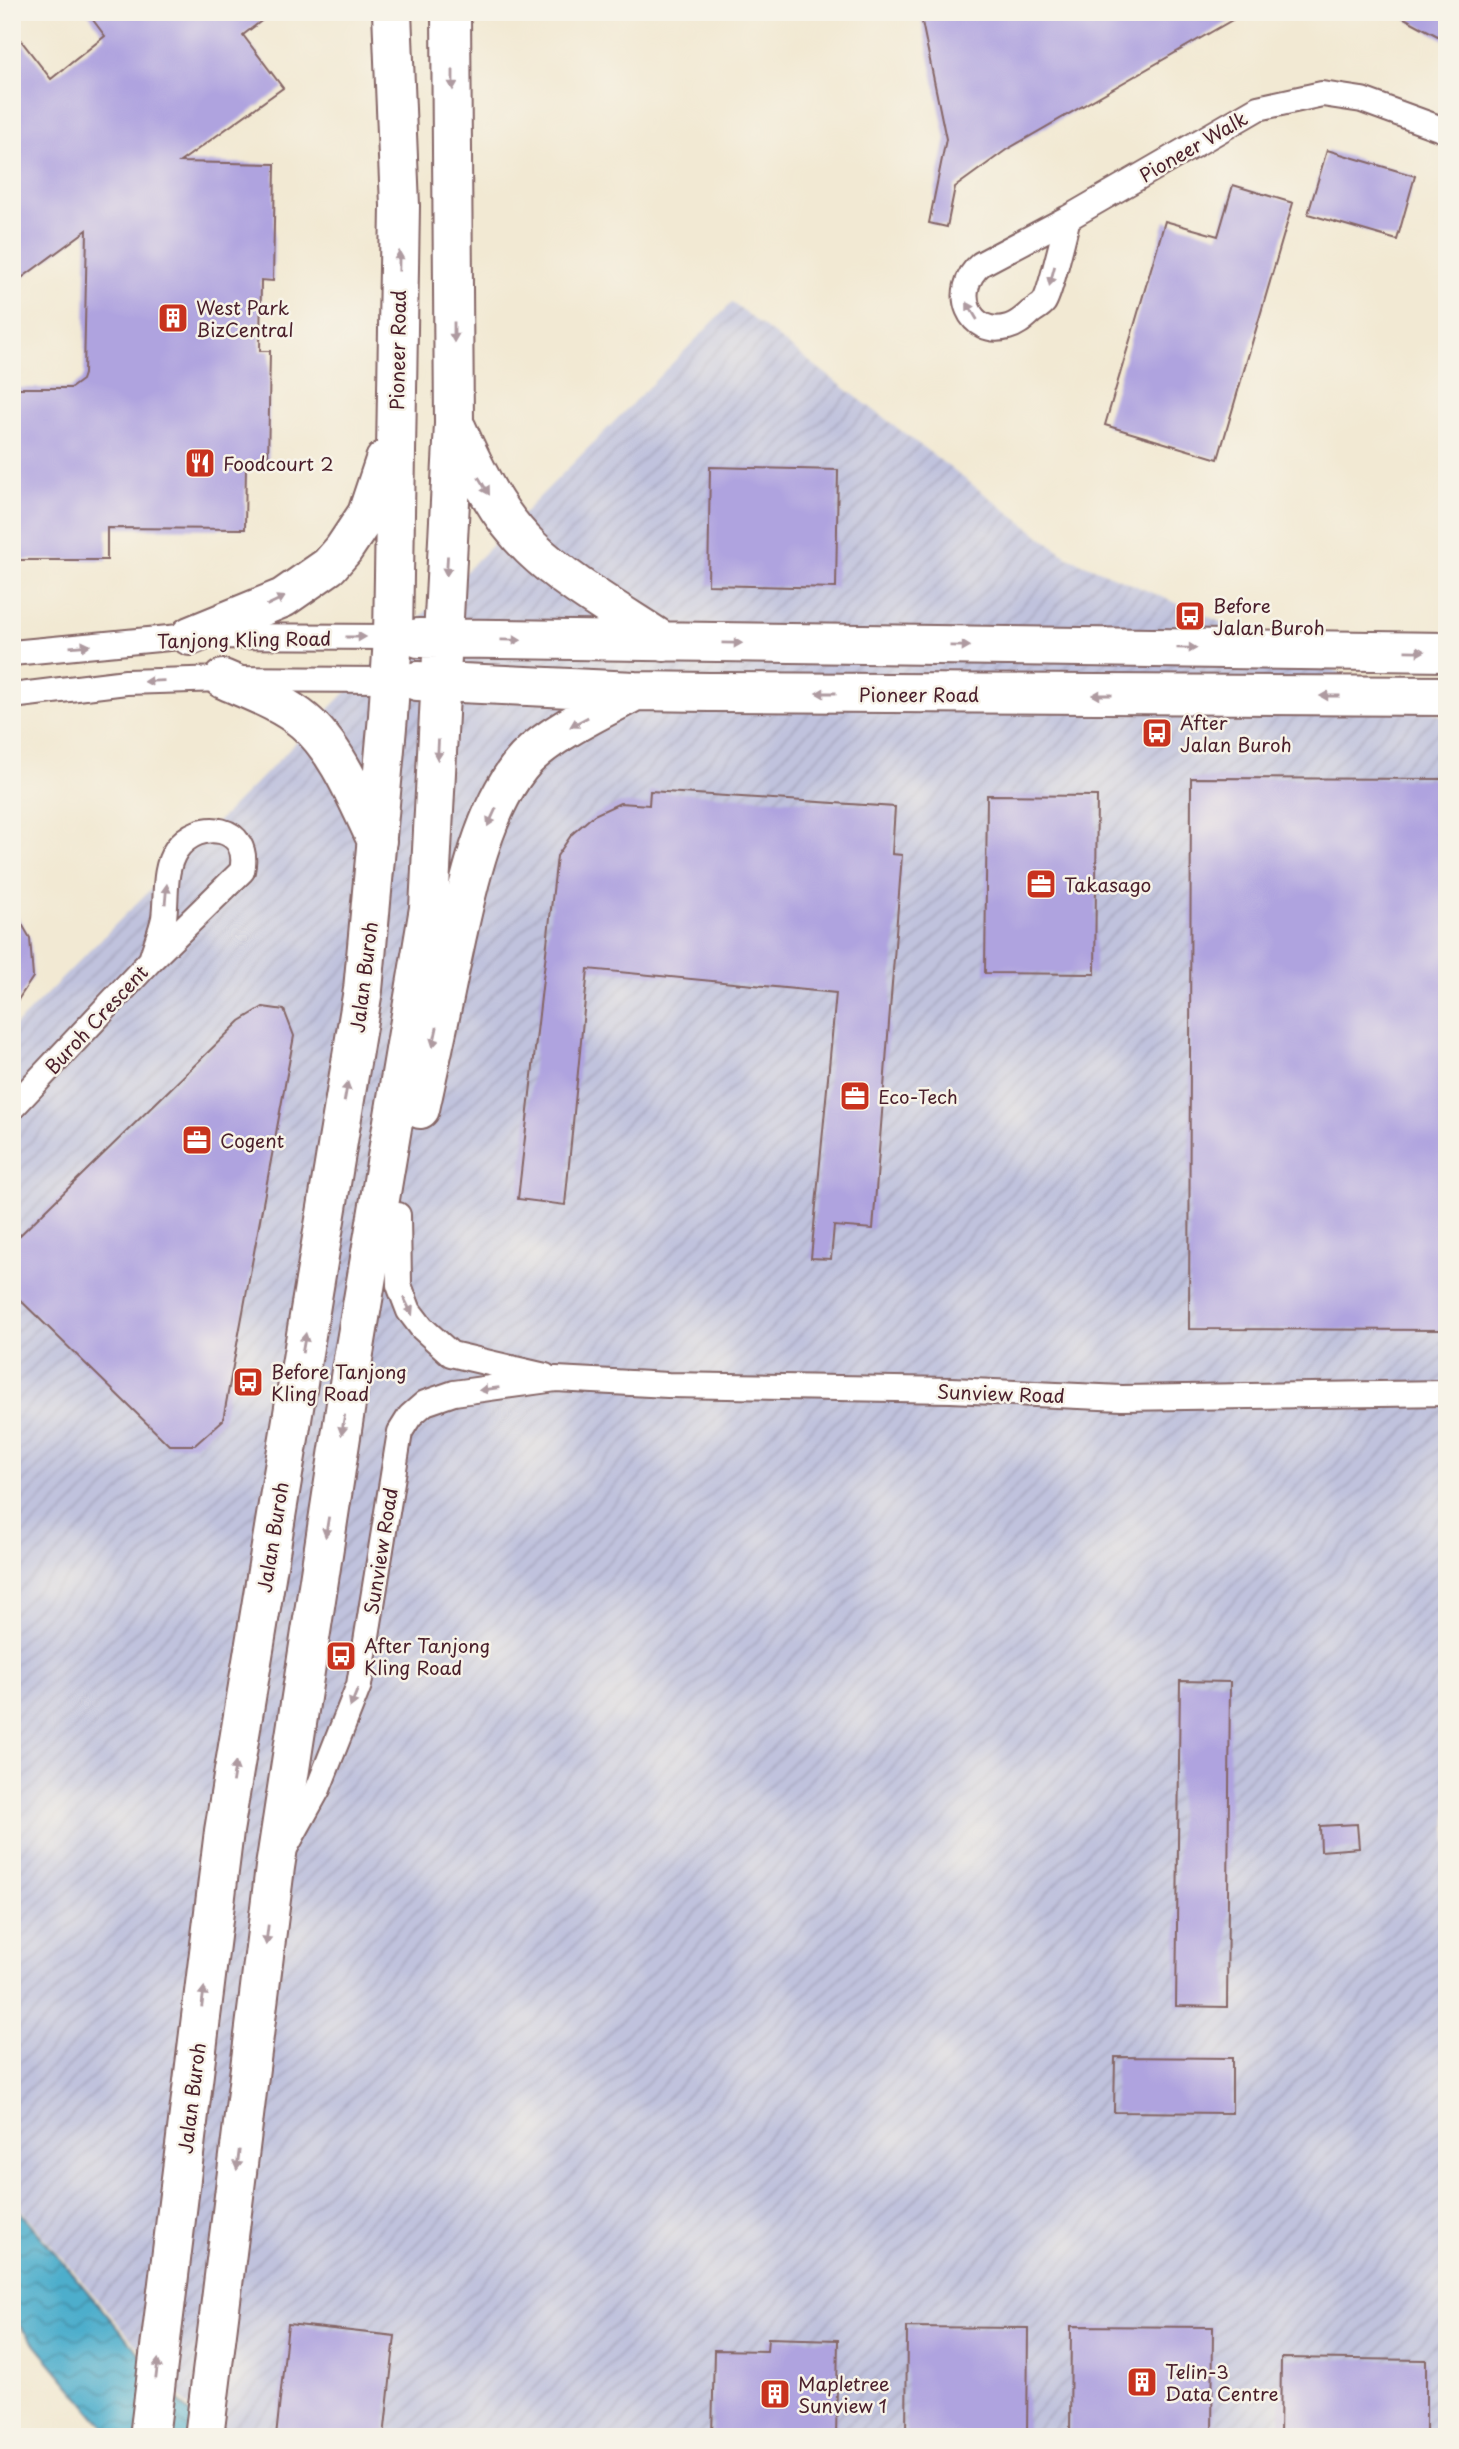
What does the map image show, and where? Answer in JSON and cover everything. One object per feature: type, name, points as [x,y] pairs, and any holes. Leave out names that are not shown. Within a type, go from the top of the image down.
[{"type":"main road","name":"Pioneer Road","points":[[392,12],[400,206],[393,637]]},
{"type":"main road","points":[[204,2437],[275,1867],[351,1371],[429,908],[454,424],[452,12]]},
{"type":"main road","points":[[454,424],[485,487],[500,511],[531,548],[582,588],[664,642]]},
{"type":"main road","points":[[190,636],[283,598],[329,566],[343,550],[366,514],[396,428]]},
{"type":"main road","points":[[393,637],[1447,652]]},
{"type":"main road","name":"Jalan Buroh","points":[[149,2437],[224,1831],[363,990],[393,637]]},
{"type":"main road","points":[[223,679],[285,708],[305,722],[342,771],[377,841]]},
{"type":"main road","name":"Pioneer Road","points":[[391,680],[635,691],[1447,696]]},
{"type":"main road","points":[[351,1371],[398,1215],[460,924],[489,821],[526,759],[565,730],[635,691]]},
{"type":"street","name":"Pioneer Walk","points":[[1068,218],[1045,302],[1008,327],[997,328],[977,320],[965,302],[965,291],[973,271],[981,264],[1068,218],[1258,108],[1322,94],[1362,100],[1447,131]]},
{"type":"street","name":"Tanjong Kling Road","points":[[12,653],[190,636],[393,637]]},
{"type":"street","name":"Tanjong Kling Road","points":[[12,696],[126,682],[223,679],[391,680]]},
{"type":"street","name":"Buroh Crescent","points":[[12,1108],[151,960],[242,870],[244,860],[240,846],[232,835],[216,829],[201,831],[177,848],[170,862],[164,920],[151,960]]},
{"type":"street","name":"Sunview Road","points":[[398,1215],[399,1286],[409,1311],[422,1328],[451,1354],[556,1379],[668,1385],[951,1390],[1122,1398],[1447,1393]]},
{"type":"street","name":"Sunview Road","points":[[275,1867],[318,1788],[359,1685],[400,1432],[410,1416],[425,1403],[454,1393],[556,1379]]},
{"type":"shaded area","points":[[732,303],[1068,557],[1447,718],[1447,2437],[215,2437],[12,2199],[12,1029]]},
{"type":"water","points":[[12,2202],[210,2437],[113,2437],[12,2317]]},
{"type":"building","name":"West Park BizCentral","points":[[87,12],[273,12],[243,35],[283,88],[180,162],[275,164],[273,281],[261,280],[260,351],[270,351],[268,464],[246,464],[245,529],[107,528],[107,560],[12,560],[12,388],[71,388],[82,380],[87,230],[12,285],[12,29],[51,79],[105,36]]},
{"type":"building","points":[[920,12],[1246,12],[1006,150],[955,187],[947,227],[929,223],[946,139]]},
{"type":"building","points":[[1393,12],[1447,12],[1447,41]]},
{"type":"building","points":[[1327,150],[1415,176],[1397,240],[1308,214]]},
{"type":"building","points":[[1233,185],[1293,203],[1218,459],[1105,425],[1165,221],[1218,236]]},
{"type":"building","points":[[710,467],[838,470],[836,588],[708,585]]},
{"type":"building","points":[[1191,778],[1447,779],[1447,1330],[1189,1329]]},
{"type":"building","name":"Eco-Tech","points":[[650,791],[895,807],[892,854],[902,855],[873,1229],[834,1226],[831,1259],[811,1258],[836,993],[588,969],[565,1205],[518,1199],[557,856],[572,834],[594,815],[620,803],[649,805]]},
{"type":"building","name":"Takasago","points":[[987,795],[1097,796],[1095,974],[985,973]]},
{"type":"building","points":[[12,907],[30,938],[33,977],[12,1009]]},
{"type":"building","name":"Cogent","points":[[263,1007],[284,1010],[294,1036],[223,1420],[195,1445],[169,1445],[12,1292],[12,1243],[240,1021]]},
{"type":"building","points":[[1180,1681],[1230,1682],[1227,2007],[1176,2006]]},
{"type":"building","points":[[1357,1824],[1359,1848],[1321,1851],[1320,1826]]},
{"type":"building","points":[[1115,2057],[1232,2058],[1232,2113],[1114,2112]]},
{"type":"building","points":[[288,2324],[395,2336],[384,2437],[276,2437]]},
{"type":"building","name":"Telin-3 Data Centre","points":[[1071,2326],[1213,2327],[1212,2437],[1070,2437]]},
{"type":"building","points":[[907,2327],[1028,2328],[1027,2437],[906,2437]]},
{"type":"building","name":"Mapletree Sunview 1","points":[[768,2338],[838,2340],[836,2437],[712,2437],[714,2350],[767,2351]]},
{"type":"building","points":[[1281,2358],[1426,2360],[1426,2437],[1280,2437]]},
{"type":"place","name":"West Park BizCentral","points":[[173,318]]},
{"type":"place","name":"Foodcourt 2","points":[[200,463]]},
{"type":"place","name":"Before Jalan Buroh","points":[[1190,616]]},
{"type":"place","name":"After Jalan Buroh","points":[[1157,733]]},
{"type":"place","name":"Takasago","points":[[1041,884]]},
{"type":"place","name":"Eco-Tech","points":[[855,1096]]},
{"type":"place","name":"Cogent","points":[[197,1140]]},
{"type":"place","name":"Before Tanjong Kling Road","points":[[248,1382]]},
{"type":"place","name":"After Tanjong Kling Road","points":[[341,1656]]},
{"type":"place","name":"Telin-3 Data Centre","points":[[1142,2382]]},
{"type":"place","name":"Mapletree Sunview 1","points":[[775,2394]]}]
